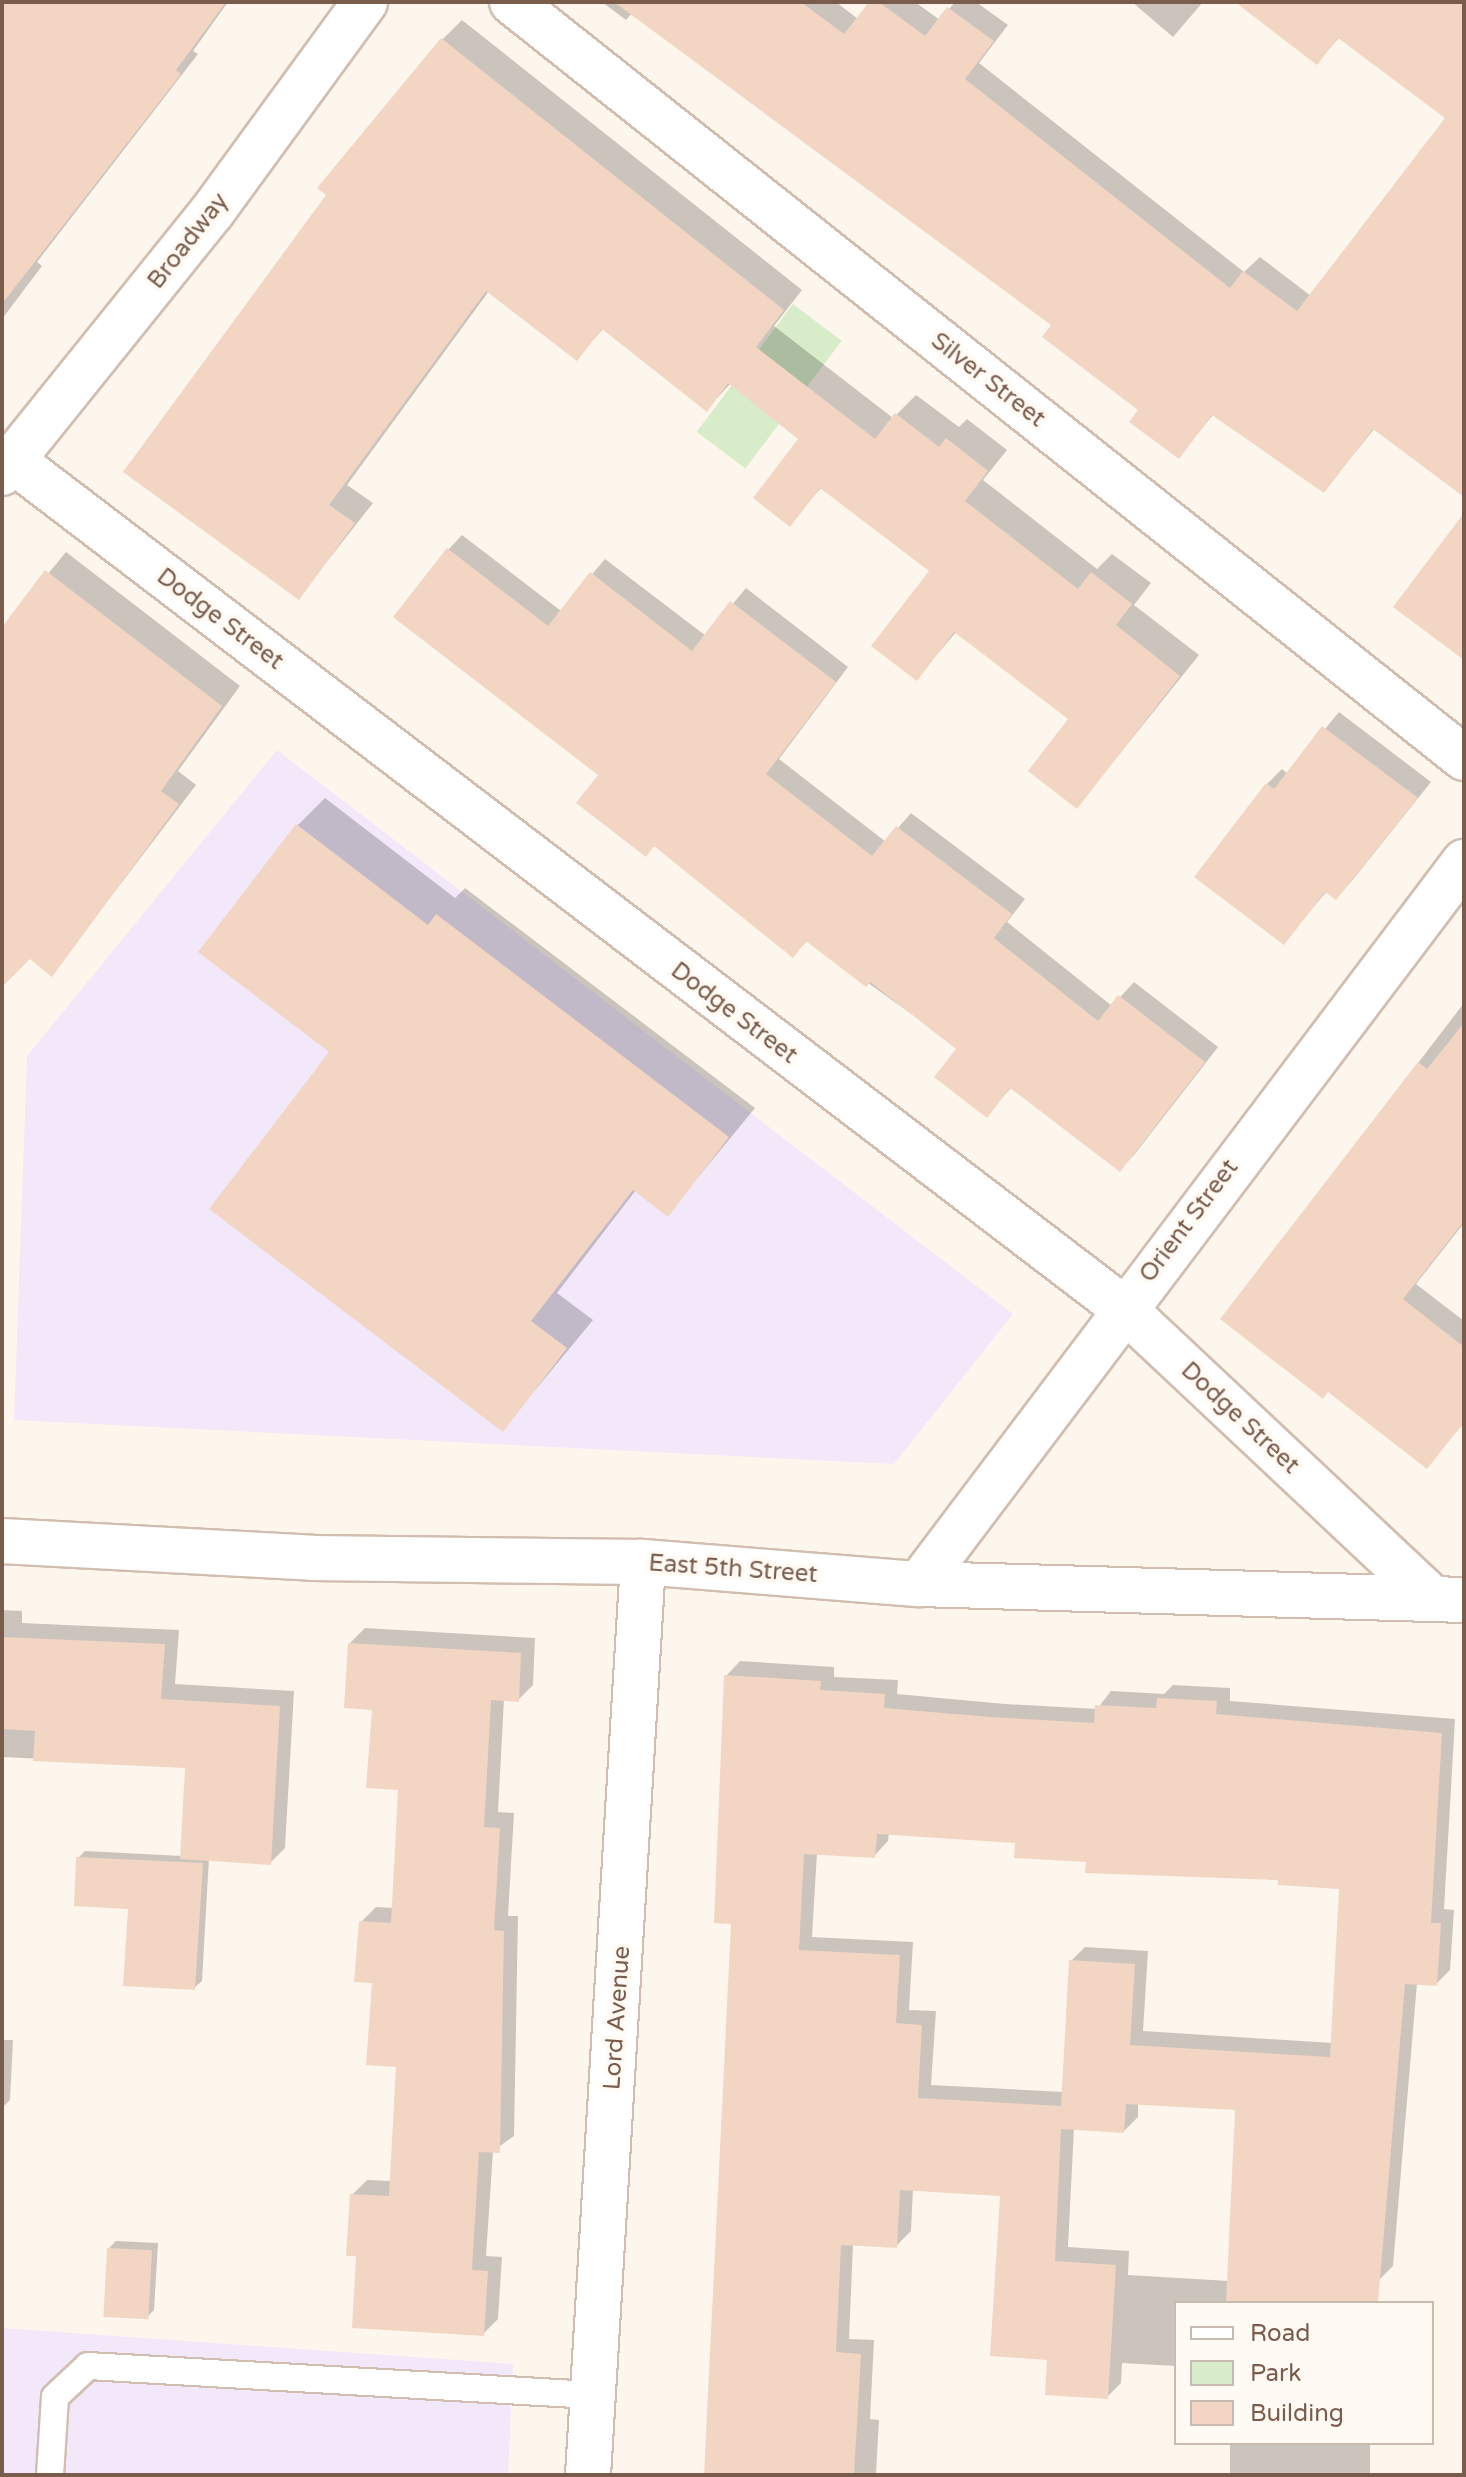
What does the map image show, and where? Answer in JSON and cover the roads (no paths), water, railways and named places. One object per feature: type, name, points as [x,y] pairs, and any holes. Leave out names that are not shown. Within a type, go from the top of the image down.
[{"type":"street","name":"Broadway","points":[[5,463],[212,212],[365,2]]},
{"type":"street","name":"Silver Street","points":[[512,2],[1464,758]]},
{"type":"street","name":"Dodge Street","points":[[5,463],[1123,1308],[1448,1598]]},
{"type":"street","name":"Orient Street","points":[[919,1584],[1123,1308],[1464,862]]},
{"type":"street","name":"East 5th Street","points":[[2,1541],[313,1558],[643,1562],[919,1584],[1448,1598]]},
{"type":"street","name":"Lord Avenue","points":[[588,2475],[643,1562]]},
{"type":"lane","points":[[50,2475],[55,2397],[88,2366],[592,2395]]}]
